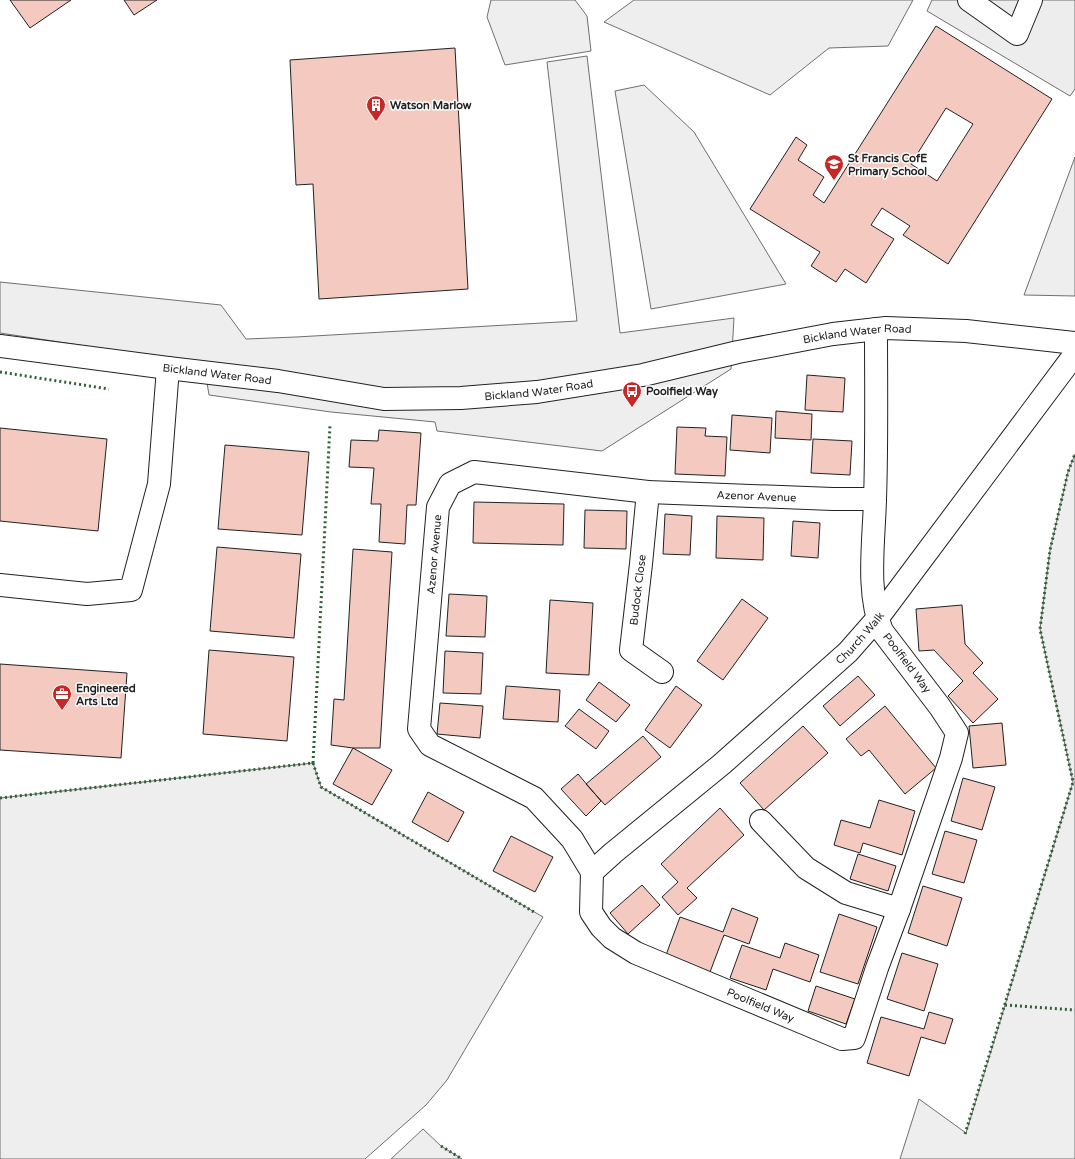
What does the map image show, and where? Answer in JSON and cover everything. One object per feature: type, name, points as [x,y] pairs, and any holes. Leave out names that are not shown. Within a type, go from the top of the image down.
[{"type":"street","points":[[970,0],[1017,34],[1031,0]]},
{"type":"street","name":"Bickland Water Road","points":[[0,346],[278,381],[384,399],[461,398],[536,392],[643,375],[738,352],[833,334],[886,328],[966,331],[1075,343]]},
{"type":"street","name":"Poolfield Way","points":[[592,872],[591,912],[612,938],[636,953],[842,1038],[854,1038],[951,758],[957,733],[940,707],[882,631],[877,619],[872,551],[875,499],[876,329]]},
{"type":"street","name":"Church Walk","points":[[592,872],[722,764],[848,652],[877,619],[1075,354]]},
{"type":"street","points":[[0,585],[87,594],[131,590],[159,484],[168,368]]},
{"type":"street","name":"Azenor Avenue","points":[[592,872],[572,839],[534,798],[430,746],[418,729],[438,507],[450,484],[474,472],[648,492],[833,499],[875,499]]},
{"type":"street","name":"Budock Close","points":[[648,492],[631,650],[662,672]]},
{"type":"street","points":[[761,821],[806,868],[846,893],[899,909]]},
{"type":"shaded area","points":[[491,0],[575,0],[587,16],[591,51],[505,65],[487,17]]},
{"type":"shaded area","points":[[634,0],[913,0],[888,46],[829,48],[770,95],[604,22]]},
{"type":"shaded area","points":[[932,0],[1075,0],[1075,89],[1070,96],[927,11]]},
{"type":"shaded area","points":[[587,56],[620,333],[734,318],[731,369],[602,451],[437,431],[435,422],[331,412],[209,395],[204,364],[0,333],[0,282],[221,305],[246,339],[577,321],[547,62]]},
{"type":"shaded area","points":[[644,85],[694,132],[786,284],[651,309],[615,91]]},
{"type":"shaded area","points":[[1075,157],[1075,296],[1024,295]]},
{"type":"shaded area","points":[[1075,454],[1075,1159],[900,1159],[919,1099],[966,1133],[1073,782],[1040,629],[1050,550],[1068,472]]},
{"type":"shaded area","points":[[313,763],[321,787],[543,917],[447,1080],[426,1105],[365,1159],[0,1159],[0,798]]},
{"type":"shaded area","points":[[423,1129],[441,1146],[462,1159],[391,1159]]},
{"type":"building","points":[[10,0],[71,0],[30,28]]},
{"type":"building","points":[[124,0],[157,0],[134,15]]},
{"type":"building","points":[[936,26],[1052,99],[948,264],[903,235],[910,226],[882,208],[871,225],[894,239],[866,283],[845,269],[836,282],[811,266],[820,252],[750,209],[796,137],[807,145],[798,160],[824,177],[813,195],[824,203]],"holes":[[[946,108],[973,124],[937,181],[911,164]]]},
{"type":"building","name":"Watson Marlow","points":[[455,48],[468,289],[319,299],[313,184],[296,185],[290,60]]},
{"type":"building","points":[[807,375],[845,378],[843,412],[805,410]]},
{"type":"building","points":[[776,411],[812,414],[811,440],[775,438]]},
{"type":"building","points":[[732,415],[772,418],[770,453],[730,450]]},
{"type":"building","points":[[677,427],[706,428],[705,436],[727,437],[725,476],[675,474]]},
{"type":"building","points":[[0,428],[107,439],[98,531],[0,521]]},
{"type":"building","points":[[379,430],[421,433],[416,505],[407,505],[405,544],[379,542],[381,504],[371,504],[374,468],[349,467],[351,440],[378,441]]},
{"type":"building","points":[[813,439],[852,441],[850,475],[811,473]]},
{"type":"building","points":[[225,445],[309,452],[302,535],[218,529]]},
{"type":"building","points":[[474,502],[564,504],[563,545],[473,543]]},
{"type":"building","points":[[585,510],[627,511],[626,549],[584,548]]},
{"type":"building","points":[[665,514],[692,516],[690,555],[663,554]]},
{"type":"building","points":[[717,516],[764,518],[763,560],[716,558]]},
{"type":"building","points":[[793,521],[820,523],[818,558],[791,556]]},
{"type":"building","points":[[217,547],[301,554],[294,638],[210,631]]},
{"type":"building","points":[[353,549],[392,552],[380,748],[353,748],[331,745],[334,699],[344,700]]},
{"type":"building","points":[[449,594],[487,596],[485,637],[446,636]]},
{"type":"building","points":[[742,599],[768,618],[723,680],[697,661]]},
{"type":"building","points":[[550,600],[593,603],[589,675],[546,673]]},
{"type":"building","points":[[962,605],[965,644],[983,663],[973,673],[998,699],[973,723],[948,696],[963,681],[934,650],[919,651],[916,609]]},
{"type":"building","points":[[209,650],[294,657],[287,741],[203,734]]},
{"type":"building","points":[[445,651],[483,653],[481,694],[443,693]]},
{"type":"building","name":"Engineered Arts Ltd","points":[[0,664],[127,673],[121,758],[0,750]]},
{"type":"building","points":[[858,676],[875,695],[840,726],[823,706]]},
{"type":"building","points":[[599,682],[630,705],[616,722],[586,700]]},
{"type":"building","points":[[506,686],[560,690],[558,722],[503,719]]},
{"type":"building","points":[[676,686],[702,705],[670,748],[645,730]]},
{"type":"building","points":[[440,703],[483,706],[480,738],[437,734]]},
{"type":"building","points":[[885,706],[936,768],[905,794],[869,750],[861,756],[846,739]]},
{"type":"building","points":[[579,709],[609,731],[596,749],[565,726]]},
{"type":"building","points":[[1002,723],[1006,765],[973,768],[969,726]]},
{"type":"building","points":[[803,726],[828,753],[764,810],[740,783]]},
{"type":"building","points":[[643,736],[661,757],[605,805],[586,784]]},
{"type":"building","points":[[353,748],[392,770],[372,805],[333,784]]},
{"type":"building","points":[[578,774],[601,801],[586,816],[561,789]]},
{"type":"building","points":[[963,778],[995,787],[982,830],[951,821]]},
{"type":"building","points":[[428,792],[464,812],[448,842],[412,822]]},
{"type":"building","points":[[879,800],[915,811],[902,855],[863,843],[860,853],[834,845],[841,820],[870,828]]},
{"type":"building","points":[[720,808],[744,835],[687,888],[697,898],[678,915],[662,897],[678,882],[661,864]]},
{"type":"building","points":[[945,831],[977,840],[964,883],[932,874]]},
{"type":"building","points":[[511,836],[553,857],[535,892],[493,871]]},
{"type":"building","points":[[858,854],[896,866],[888,891],[850,879]]},
{"type":"building","points":[[642,885],[660,905],[628,934],[610,913]]},
{"type":"building","points":[[923,886],[962,898],[947,946],[908,933]]},
{"type":"building","points":[[732,908],[758,918],[749,944],[724,935],[710,972],[666,955],[680,917],[723,932]]},
{"type":"building","points":[[839,914],[877,927],[858,984],[820,972]]},
{"type":"building","points":[[785,943],[819,955],[810,982],[773,969],[766,990],[730,978],[742,945],[780,958]]},
{"type":"building","points":[[902,953],[938,964],[924,1011],[887,999]]},
{"type":"building","points":[[816,986],[855,999],[846,1024],[808,1011]]},
{"type":"building","points":[[929,1012],[953,1019],[945,1044],[921,1037],[909,1076],[867,1063],[881,1017],[924,1029]]},
{"type":"hedge","points":[[0,372],[109,389]]},
{"type":"hedge","points":[[0,798],[313,763],[330,425]]},
{"type":"hedge","points":[[965,1134],[1073,782],[1040,629],[1050,550],[1068,472],[1075,454]]},
{"type":"hedge","points":[[313,763],[321,787],[534,912]]},
{"type":"hedge","points":[[1005,1005],[1075,1010]]},
{"type":"hedge","points":[[441,1146],[462,1159]]},
{"type":"place","name":"Watson Marlow","points":[[376,122]]},
{"type":"place","name":"St Francis CofE Primary School","points":[[834,181]]},
{"type":"place","name":"Poolfield Way","points":[[632,408]]},
{"type":"place","name":"Engineered Arts Ltd","points":[[62,711]]}]
